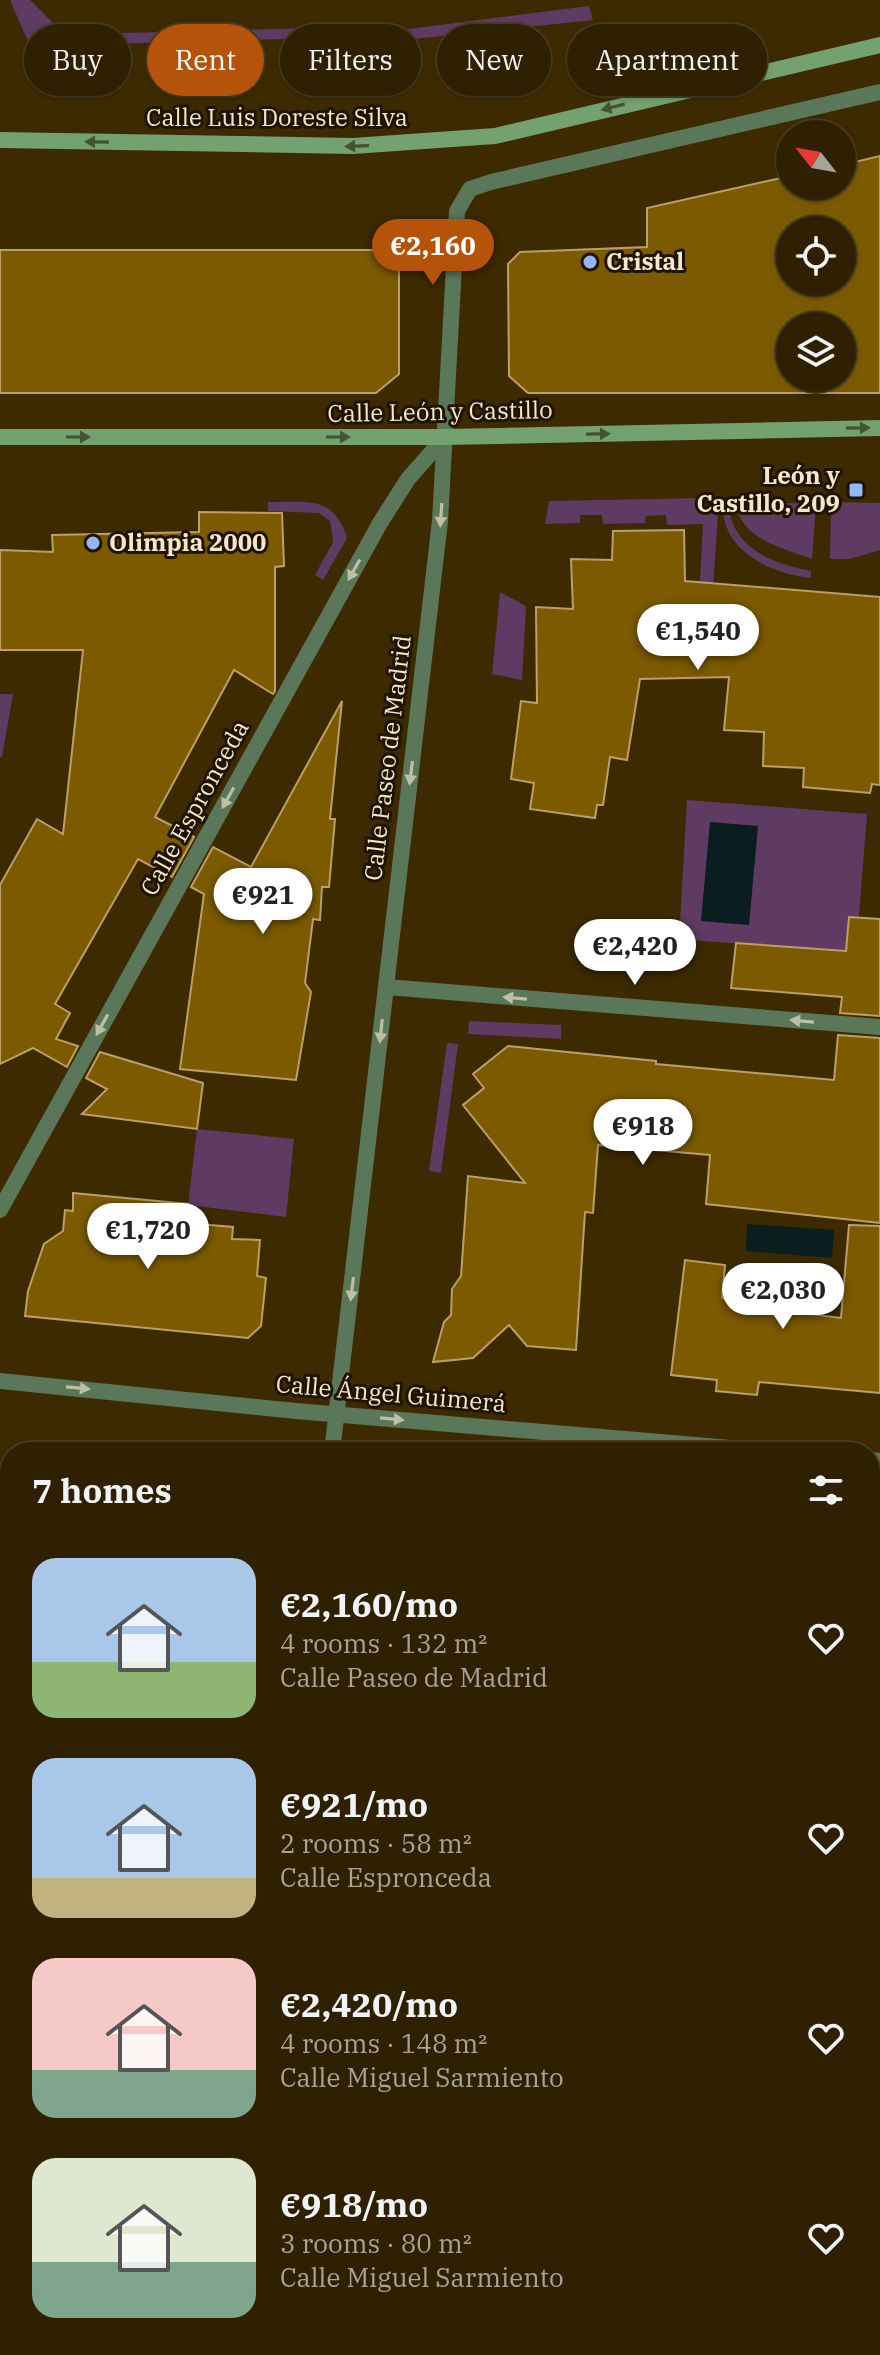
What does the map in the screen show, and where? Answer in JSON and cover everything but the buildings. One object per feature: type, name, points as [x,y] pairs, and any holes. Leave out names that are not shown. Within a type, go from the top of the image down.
[{"type":"street","name":"Calle Luis Doreste Silva","points":[[0,140],[353,146],[495,136],[880,45]]},
{"type":"street","name":"Calle Paseo de Madrid","points":[[333,1442],[440,521],[457,211],[470,189],[491,182],[880,92]]},
{"type":"street","name":"Calle León y Castillo","points":[[0,437],[445,437],[880,428]]},
{"type":"street","name":"Calle Espronceda","points":[[0,1210],[380,523],[408,479],[445,437]]},
{"type":"street","points":[[386,987],[880,1027]]},
{"type":"street","name":"Calle Ángel Guimerá","points":[[0,1381],[337,1415],[658,1442]]},
{"type":"shaded area","points":[[10,0],[30,0],[54,24],[24,24],[24,32]]},
{"type":"shaded area","points":[[589,6],[593,20],[551,24],[448,24]]},
{"type":"shaded area","points":[[437,25],[437,37],[421,38],[421,27]]},
{"type":"shaded area","points":[[264,29],[280,29],[280,39],[264,40]]},
{"type":"shaded area","points":[[147,32],[147,43],[131,43],[131,33]]},
{"type":"shaded area","points":[[705,498],[704,512],[718,513],[707,676],[695,675],[703,524],[667,525],[666,515],[646,516],[645,523],[603,524],[602,515],[580,515],[580,523],[545,524],[549,501]]},
{"type":"shaded area","points":[[736,501],[816,504],[812,559],[776,546],[753,533],[739,514]]},
{"type":"shaded area","points":[[268,502],[317,504],[334,514],[347,538],[323,580],[315,575],[333,542],[330,521],[319,513],[268,511]]},
{"type":"shaded area","points":[[831,502],[880,503],[880,550],[850,559],[830,559]]},
{"type":"shaded area","points":[[723,509],[729,509],[739,535],[748,545],[771,559],[811,571],[811,578],[781,572],[741,549],[726,524]]},
{"type":"shaded area","points":[[500,592],[526,606],[522,680],[492,674]]},
{"type":"shaded area","points":[[0,694],[13,694],[2,757],[0,757]]},
{"type":"shaded area","points":[[687,800],[867,814],[856,953],[679,939]]},
{"type":"shaded area","points":[[710,822],[758,826],[749,925],[701,921]]},
{"type":"shaded area","points":[[469,1021],[561,1025],[561,1039],[468,1034]]},
{"type":"shaded area","points":[[447,1043],[458,1044],[441,1173],[429,1171]]},
{"type":"shaded area","points":[[197,1129],[294,1139],[286,1217],[188,1205]]},
{"type":"shaded area","points":[[747,1224],[834,1230],[832,1258],[746,1251]]},
{"type":"place","name":"Cristal","points":[[590,262]]},
{"type":"place","name":"León y Castillo, 209","points":[[856,490]]},
{"type":"place","name":"Olimpia 2000","points":[[93,543]]}]
